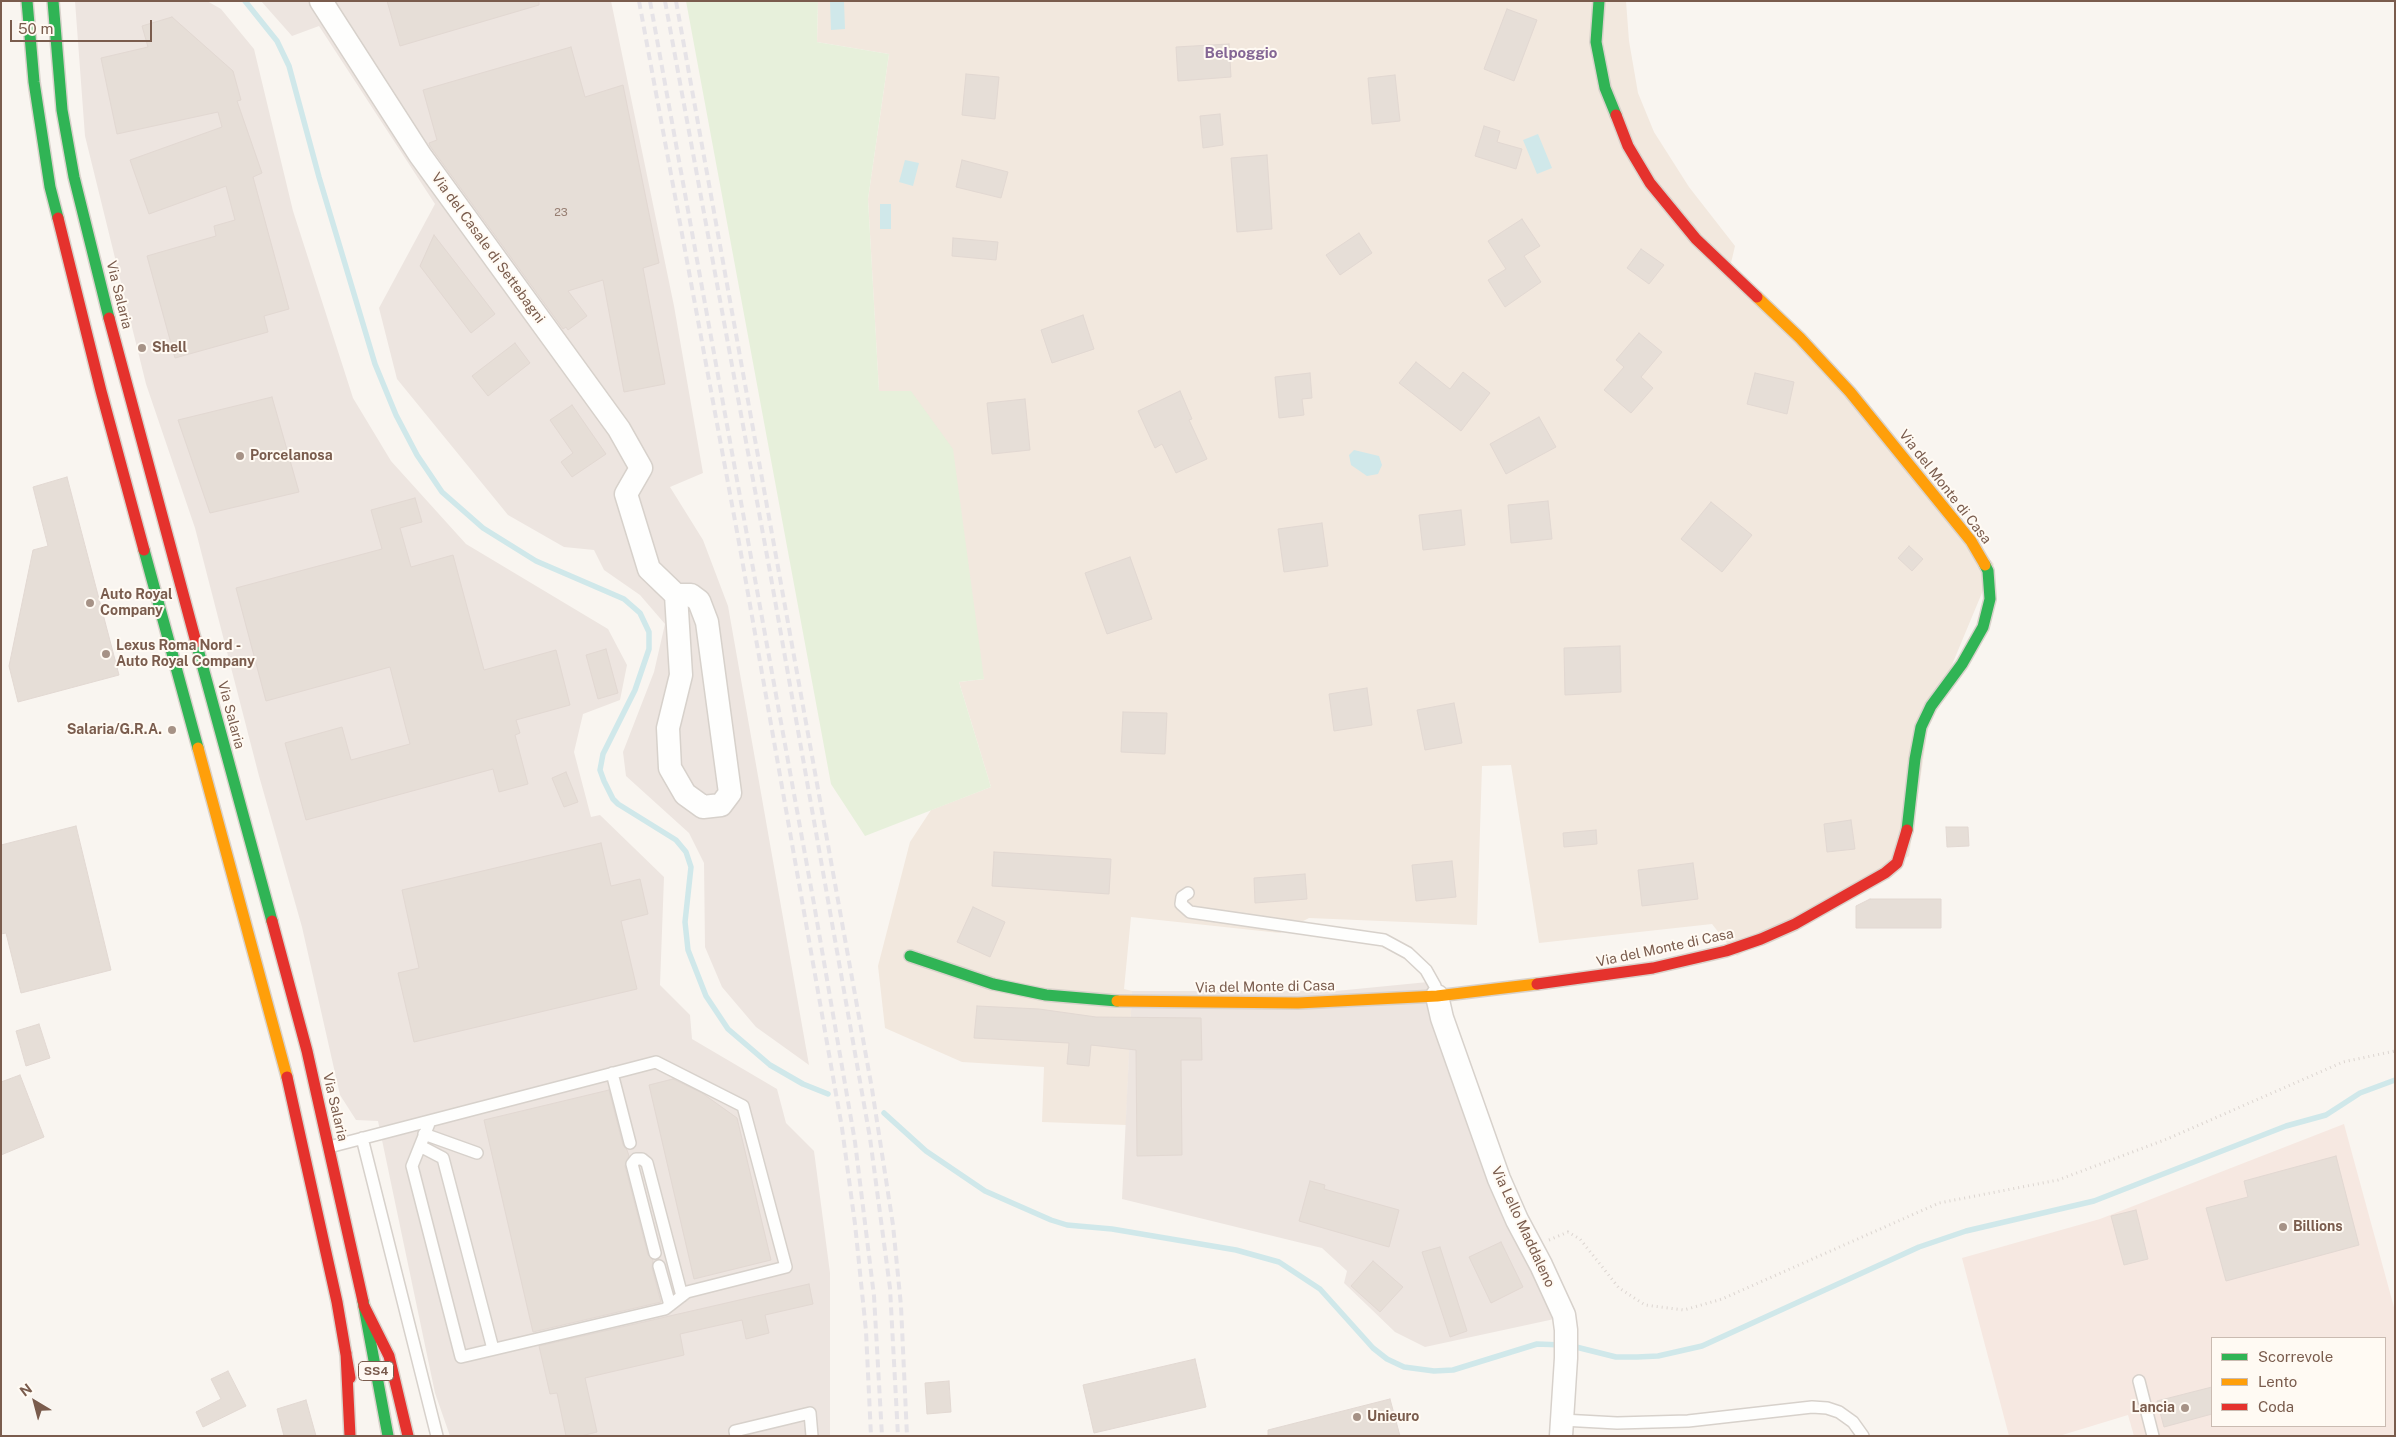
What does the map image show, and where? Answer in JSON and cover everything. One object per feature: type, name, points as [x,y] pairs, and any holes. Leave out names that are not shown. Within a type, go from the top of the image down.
[{"type":"main road","name":"SS4","points":[[27,1],[34,82],[50,187],[101,391],[283,1060],[307,1161],[361,1436]]},
{"type":"main road","name":"Via Salaria","points":[[53,1],[62,110],[74,177],[128,391],[307,1051],[364,1306],[388,1436]]},
{"type":"main road","name":"Via del Monte di Casa","points":[[910,956],[993,984],[1046,994],[1096,1000],[1298,1004],[1437,996],[1593,978],[1661,967],[1726,951],[1762,939],[1794,924],[1890,870],[1897,863],[1906,837],[1916,753],[1923,722],[1936,698],[1973,646],[1989,607],[1990,579],[1985,564],[1952,517],[1837,377],[1788,326],[1696,239],[1667,206],[1642,171],[1617,122],[1602,80],[1596,37],[1598,1]]},
{"type":"main road","points":[[364,1306],[389,1356],[408,1436]]},
{"type":"main road","points":[[346,1353],[350,1436]]},
{"type":"street","name":"Via del Casale di Settebagni","points":[[321,1],[420,155],[619,429],[641,468],[626,494],[649,569],[676,595]]},
{"type":"street","points":[[676,595],[691,595],[699,601],[707,622],[730,792],[721,805],[703,807],[685,794],[670,768],[668,728],[681,675],[676,595]]},
{"type":"street","name":"Via Lello Maddaleno","points":[[1437,996],[1442,1018],[1496,1172],[1561,1308],[1566,1330],[1561,1428]]},
{"type":"lane","points":[[1188,893],[1182,897],[1181,904],[1190,912],[1384,940],[1408,953],[1426,970],[1435,986],[1437,996]]},
{"type":"lane","points":[[329,1147],[656,1062],[743,1106],[786,1267],[688,1292],[665,1310],[461,1357],[412,1166],[430,1121]]},
{"type":"lane","points":[[612,1073],[630,1143]]},
{"type":"lane","points":[[424,1134],[477,1153]]},
{"type":"lane","points":[[362,1138],[437,1436]]},
{"type":"lane","points":[[420,1146],[443,1158],[494,1349]]},
{"type":"lane","points":[[656,1253],[632,1164],[636,1159],[642,1159],[647,1163],[682,1296]]},
{"type":"lane","points":[[659,1266],[670,1305]]},
{"type":"lane","points":[[2140,1381],[2153,1436]]},
{"type":"lane","points":[[1561,1428],[1688,1420],[1827,1408],[1840,1412],[1853,1422],[1863,1436]]},
{"type":"lane","points":[[736,1436],[735,1431],[810,1413],[812,1436]]},
{"type":"path","points":[[1531,1246],[1568,1232],[1580,1238],[1619,1288],[1646,1305],[1684,1310],[1722,1299],[1939,1203],[2058,1180],[2167,1139],[2343,1062],[2395,1051]]},
{"type":"shaded area","points":[[75,1],[207,1],[221,9],[254,49],[293,211],[353,398],[391,461],[466,544],[608,629],[627,665],[620,700],[583,714],[574,752],[591,817],[600,815],[664,877],[660,985],[690,1015],[692,1039],[777,1089],[786,1123],[814,1151],[830,1273],[830,1436],[450,1436],[435,1393],[378,1121],[356,1120],[340,1095],[302,927],[259,776],[195,528],[146,384],[85,136]]},
{"type":"shaded area","points":[[261,1],[611,1],[674,306],[703,473],[670,487],[703,540],[728,606],[809,1065],[756,1027],[722,987],[705,947],[704,863],[689,833],[626,776],[623,752],[654,672],[665,624],[640,595],[604,570],[594,550],[564,547],[508,515],[397,379],[379,308],[435,204],[319,26],[292,36]]},
{"type":"shaded area","points":[[818,1],[1626,1],[1629,41],[1638,93],[1654,132],[1689,187],[1735,246],[1731,263],[1994,564],[1929,720],[1909,856],[1737,956],[1712,924],[1539,943],[1511,765],[1482,766],[1477,925],[1309,918],[1280,933],[1131,917],[1124,989],[1132,991],[1126,1125],[1042,1122],[1044,1067],[962,1062],[885,1028],[878,966],[910,842],[931,810],[991,787],[959,682],[984,679],[879,392],[868,199],[889,54],[817,42]]},
{"type":"shaded area","points":[[1428,982],[1559,1318],[1425,1347],[1395,1332],[1344,1283],[1347,1271],[1322,1248],[1122,1199],[1132,991],[1336,991]]},
{"type":"shaded area","points":[[2344,1124],[2395,1311],[2395,1436],[2134,1436],[2128,1415],[2059,1436],[2009,1436],[1962,1258],[2100,1219]]},
{"type":"green space","points":[[686,1],[818,1],[817,42],[889,54],[868,199],[879,391],[911,391],[953,449],[984,679],[959,682],[991,787],[865,836],[831,784]]},
{"type":"water","points":[[830,1],[844,1],[845,29],[831,30]]},
{"type":"water","points":[[1538,134],[1552,168],[1537,174],[1523,140]]},
{"type":"water","points":[[905,160],[919,163],[913,186],[899,182]]},
{"type":"water","points":[[880,204],[891,204],[891,229],[880,229]]},
{"type":"water","points":[[1354,450],[1379,456],[1382,465],[1378,474],[1367,476],[1351,465],[1349,455]]},
{"type":"building","points":[[387,1],[539,1],[539,5],[400,46]]},
{"type":"building","points":[[1507,9],[1537,20],[1514,81],[1484,69]]},
{"type":"building","points":[[172,17],[233,71],[241,100],[237,101],[262,173],[253,177],[289,309],[264,316],[268,332],[175,358],[147,256],[216,236],[214,226],[235,220],[226,186],[149,214],[130,160],[222,127],[218,112],[117,134],[101,58],[148,47],[142,26]]},
{"type":"building","points":[[1229,44],[1231,77],[1178,81],[1176,47]]},
{"type":"building","points":[[571,47],[585,97],[623,85],[659,263],[643,268],[665,384],[624,392],[603,280],[568,291],[587,316],[568,330],[566,327],[563,329],[429,143],[437,140],[423,90]]},
{"type":"building","points":[[966,74],[999,77],[995,119],[962,115]]},
{"type":"building","points":[[1395,75],[1400,121],[1372,124],[1368,78]]},
{"type":"building","points":[[1220,114],[1223,145],[1203,148],[1200,116]]},
{"type":"building","points":[[1484,126],[1500,131],[1497,142],[1522,149],[1516,169],[1475,156]]},
{"type":"building","points":[[1267,155],[1272,229],[1237,232],[1231,158]]},
{"type":"building","points":[[962,160],[1008,172],[1001,198],[956,187]]},
{"type":"building","points":[[1522,219],[1540,246],[1524,256],[1541,282],[1505,307],[1488,280],[1506,269],[1488,241]]},
{"type":"building","points":[[1359,233],[1372,253],[1340,275],[1326,255]]},
{"type":"building","points":[[434,235],[495,314],[471,333],[420,266]]},
{"type":"building","points":[[953,238],[998,242],[996,260],[952,256]]},
{"type":"building","points":[[1641,249],[1664,265],[1649,284],[1627,268]]},
{"type":"building","points":[[1083,315],[1094,349],[1052,363],[1041,330]]},
{"type":"building","points":[[1639,333],[1662,352],[1641,377],[1653,388],[1631,413],[1604,390],[1624,367],[1616,360]]},
{"type":"building","points":[[515,343],[530,363],[488,396],[472,376]]},
{"type":"building","points":[[1416,362],[1450,389],[1463,372],[1490,393],[1461,431],[1399,383]]},
{"type":"building","points":[[1310,373],[1312,398],[1302,399],[1304,415],[1279,418],[1275,377]]},
{"type":"building","points":[[1755,373],[1794,382],[1787,414],[1747,404]]},
{"type":"building","points":[[1180,391],[1192,419],[1189,420],[1207,459],[1176,473],[1162,444],[1155,448],[1138,411]]},
{"type":"building","name":"Porcelanosa","points":[[272,397],[299,492],[210,513],[178,420]]},
{"type":"building","points":[[1025,399],[1030,450],[992,454],[987,403]]},
{"type":"building","points":[[572,405],[606,454],[572,477],[561,462],[573,453],[550,420]]},
{"type":"building","points":[[1539,417],[1556,447],[1506,474],[1490,444]]},
{"type":"building","points":[[67,477],[119,675],[18,702],[9,666],[33,550],[48,546],[33,487]]},
{"type":"building","points":[[415,498],[422,522],[400,528],[411,567],[453,555],[484,670],[556,650],[570,705],[516,720],[520,733],[515,735],[528,784],[499,792],[493,769],[306,820],[285,743],[342,727],[351,760],[410,744],[390,667],[266,701],[236,588],[382,549],[371,510]]},
{"type":"building","points":[[1548,501],[1552,539],[1511,543],[1508,505]]},
{"type":"building","points":[[1711,502],[1752,535],[1722,572],[1681,539]]},
{"type":"building","points":[[1461,510],[1465,545],[1423,550],[1419,515]]},
{"type":"building","points":[[1322,523],[1328,566],[1284,572],[1278,529]]},
{"type":"building","points":[[1909,546],[1923,559],[1912,571],[1898,558]]},
{"type":"building","points":[[1130,557],[1152,619],[1107,634],[1085,573]]},
{"type":"building","points":[[1620,646],[1621,692],[1565,695],[1564,648]]},
{"type":"building","points":[[606,649],[618,693],[598,699],[586,655]]},
{"type":"building","points":[[1367,688],[1372,725],[1334,731],[1329,694]]},
{"type":"building","points":[[1454,703],[1462,743],[1425,750],[1417,710]]},
{"type":"building","points":[[1123,712],[1167,713],[1165,754],[1121,752]]},
{"type":"building","points":[[566,772],[578,802],[564,807],[552,778]]},
{"type":"building","points":[[1851,820],[1855,849],[1827,852],[1824,824]]},
{"type":"building","points":[[76,826],[111,970],[21,993],[6,933],[1,934],[1,845]]},
{"type":"building","points":[[1946,827],[1968,827],[1969,846],[1947,847]]},
{"type":"building","points":[[1596,830],[1597,844],[1564,847],[1563,833]]},
{"type":"building","points":[[601,843],[611,886],[640,879],[648,914],[621,921],[637,989],[414,1042],[398,973],[419,968],[402,890]]},
{"type":"building","points":[[994,852],[1111,859],[1109,894],[992,886]]},
{"type":"building","points":[[1452,861],[1456,897],[1416,901],[1412,865]]},
{"type":"building","points":[[1693,863],[1698,899],[1642,906],[1638,870]]},
{"type":"building","points":[[1305,874],[1307,899],[1255,903],[1254,878]]},
{"type":"building","points":[[1870,899],[1941,899],[1941,928],[1856,928],[1856,906]]},
{"type":"building","points":[[973,907],[1005,922],[990,957],[957,942]]},
{"type":"building","points":[[977,1006],[1039,1009],[1096,1017],[1201,1018],[1202,1060],[1181,1060],[1182,1155],[1137,1156],[1136,1050],[1091,1045],[1089,1066],[1067,1064],[1069,1043],[974,1038]]},
{"type":"building","points":[[39,1024],[50,1058],[26,1066],[16,1031]]},
{"type":"building","points":[[20,1075],[44,1137],[1,1155],[1,1082]]},
{"type":"building","points":[[673,1079],[702,1093],[737,1118],[771,1260],[694,1279],[649,1085]]},
{"type":"building","points":[[609,1090],[623,1145],[629,1156],[625,1166],[648,1255],[653,1260],[652,1268],[661,1302],[533,1332],[484,1120]]},
{"type":"building","name":"Billions","points":[[2336,1156],[2359,1245],[2226,1281],[2206,1208],[2248,1197],[2244,1181]]},
{"type":"building","points":[[1310,1181],[1325,1185],[1324,1189],[1399,1210],[1389,1247],[1299,1221]]},
{"type":"building","points":[[2136,1210],[2148,1259],[2124,1265],[2111,1216]]},
{"type":"building","points":[[1501,1242],[1523,1287],[1491,1303],[1469,1257]]},
{"type":"building","points":[[1440,1247],[1467,1331],[1450,1337],[1422,1252]]},
{"type":"building","points":[[1373,1261],[1403,1287],[1380,1312],[1351,1286]]},
{"type":"building","points":[[809,1284],[813,1304],[765,1315],[769,1333],[746,1339],[742,1320],[680,1334],[684,1355],[585,1378],[597,1432],[581,1436],[566,1436],[557,1393],[550,1394],[539,1346]]},
{"type":"building","points":[[1195,1359],[1206,1407],[1094,1433],[1083,1385]]},
{"type":"building","points":[[228,1371],[246,1406],[203,1427],[196,1412],[221,1399],[211,1379]]},
{"type":"building","points":[[949,1381],[951,1412],[927,1414],[925,1383]]},
{"type":"building","name":"Lancia","points":[[2211,1387],[2211,1414],[2164,1427],[2157,1401]]},
{"type":"building","name":"Unieuro","points":[[1390,1399],[1400,1436],[1268,1436],[1268,1430]]},
{"type":"building","points":[[306,1400],[316,1436],[284,1436],[277,1409]]},
{"type":"waterway","points":[[245,1],[277,41],[289,66],[319,177],[375,364],[396,415],[417,455],[442,492],[483,528],[536,561],[624,599],[640,613],[649,632],[649,649],[635,690],[603,754],[600,770],[604,781],[613,799],[618,804],[676,840],[686,852],[691,867],[685,922],[688,950],[706,996],[728,1029],[770,1065],[803,1084],[828,1094]]},
{"type":"waterway","points":[[1572,1346],[1616,1357],[1658,1356],[1702,1346],[1919,1247],[1966,1231],[2094,1201],[2286,1126],[2326,1115],[2360,1093],[2395,1080]]},
{"type":"waterway","points":[[884,1113],[926,1151],[985,1191],[1051,1220],[1067,1225],[1112,1229],[1236,1250],[1279,1262],[1320,1289],[1373,1348],[1387,1359],[1404,1367],[1434,1371],[1453,1370],[1537,1344],[1563,1345]]},
{"type":"railway","points":[[639,1],[740,548],[842,1128],[855,1224],[866,1331],[871,1436]]},
{"type":"railway","points":[[650,1],[814,904],[855,1142],[874,1296],[882,1436]]},
{"type":"railway","points":[[665,1],[770,572],[870,1138],[890,1288],[898,1436]]},
{"type":"railway","points":[[676,1],[872,1089],[893,1225],[901,1306],[907,1436]]},
{"type":"traffic: fast","points":[[27,1],[34,82],[50,187],[58,218]]},
{"type":"traffic: fast","points":[[53,1],[62,110],[74,177],[109,318]]},
{"type":"traffic: fast","points":[[1599,1],[1596,42],[1605,88],[1616,115]]},
{"type":"traffic: fast","points":[[144,550],[198,748]]},
{"type":"traffic: fast","points":[[1907,830],[1915,759],[1921,727],[1931,706],[1962,664],[1983,627],[1990,599],[1988,571],[1985,565]]},
{"type":"traffic: fast","points":[[196,642],[272,921]]},
{"type":"traffic: fast","points":[[910,956],[993,984],[1046,995],[1117,1001]]},
{"type":"traffic: fast","points":[[363,1301],[388,1436]]},
{"type":"traffic: slow","points":[[1757,297],[1800,338],[1850,392],[1971,541],[1985,565]]},
{"type":"traffic: slow","points":[[198,748],[287,1077]]},
{"type":"traffic: slow","points":[[1117,1001],[1298,1003],[1437,996],[1537,984]]},
{"type":"traffic: jam","points":[[1616,115],[1628,146],[1650,183],[1696,239],[1757,297]]},
{"type":"traffic: jam","points":[[58,218],[101,391],[144,550]]},
{"type":"traffic: jam","points":[[109,318],[196,642]]},
{"type":"traffic: jam","points":[[1537,984],[1653,968],[1726,951],[1761,939],[1795,924],[1885,873],[1897,863],[1907,830]]},
{"type":"traffic: jam","points":[[272,921],[307,1051],[363,1301]]},
{"type":"traffic: jam","points":[[287,1077],[337,1302],[350,1378]]},
{"type":"traffic: jam","points":[[364,1306],[389,1356],[408,1436]]},
{"type":"traffic: jam","points":[[346,1353],[350,1436]]},
{"type":"place","name":"Shell","points":[[142,348]]},
{"type":"place","name":"Porcelanosa","points":[[240,456]]},
{"type":"place","name":"Auto Royal Company","points":[[90,603]]},
{"type":"place","name":"Lexus Roma Nord - Auto Royal Company","points":[[106,654]]},
{"type":"place","name":"Salaria/G.R.A.","points":[[172,730]]},
{"type":"place","name":"Billions","points":[[2283,1227]]},
{"type":"place","name":"Lancia","points":[[2185,1408]]},
{"type":"place","name":"Unieuro","points":[[1357,1417]]},
{"type":"district","name":"Belpoggio","points":[[1241,53]]}]
